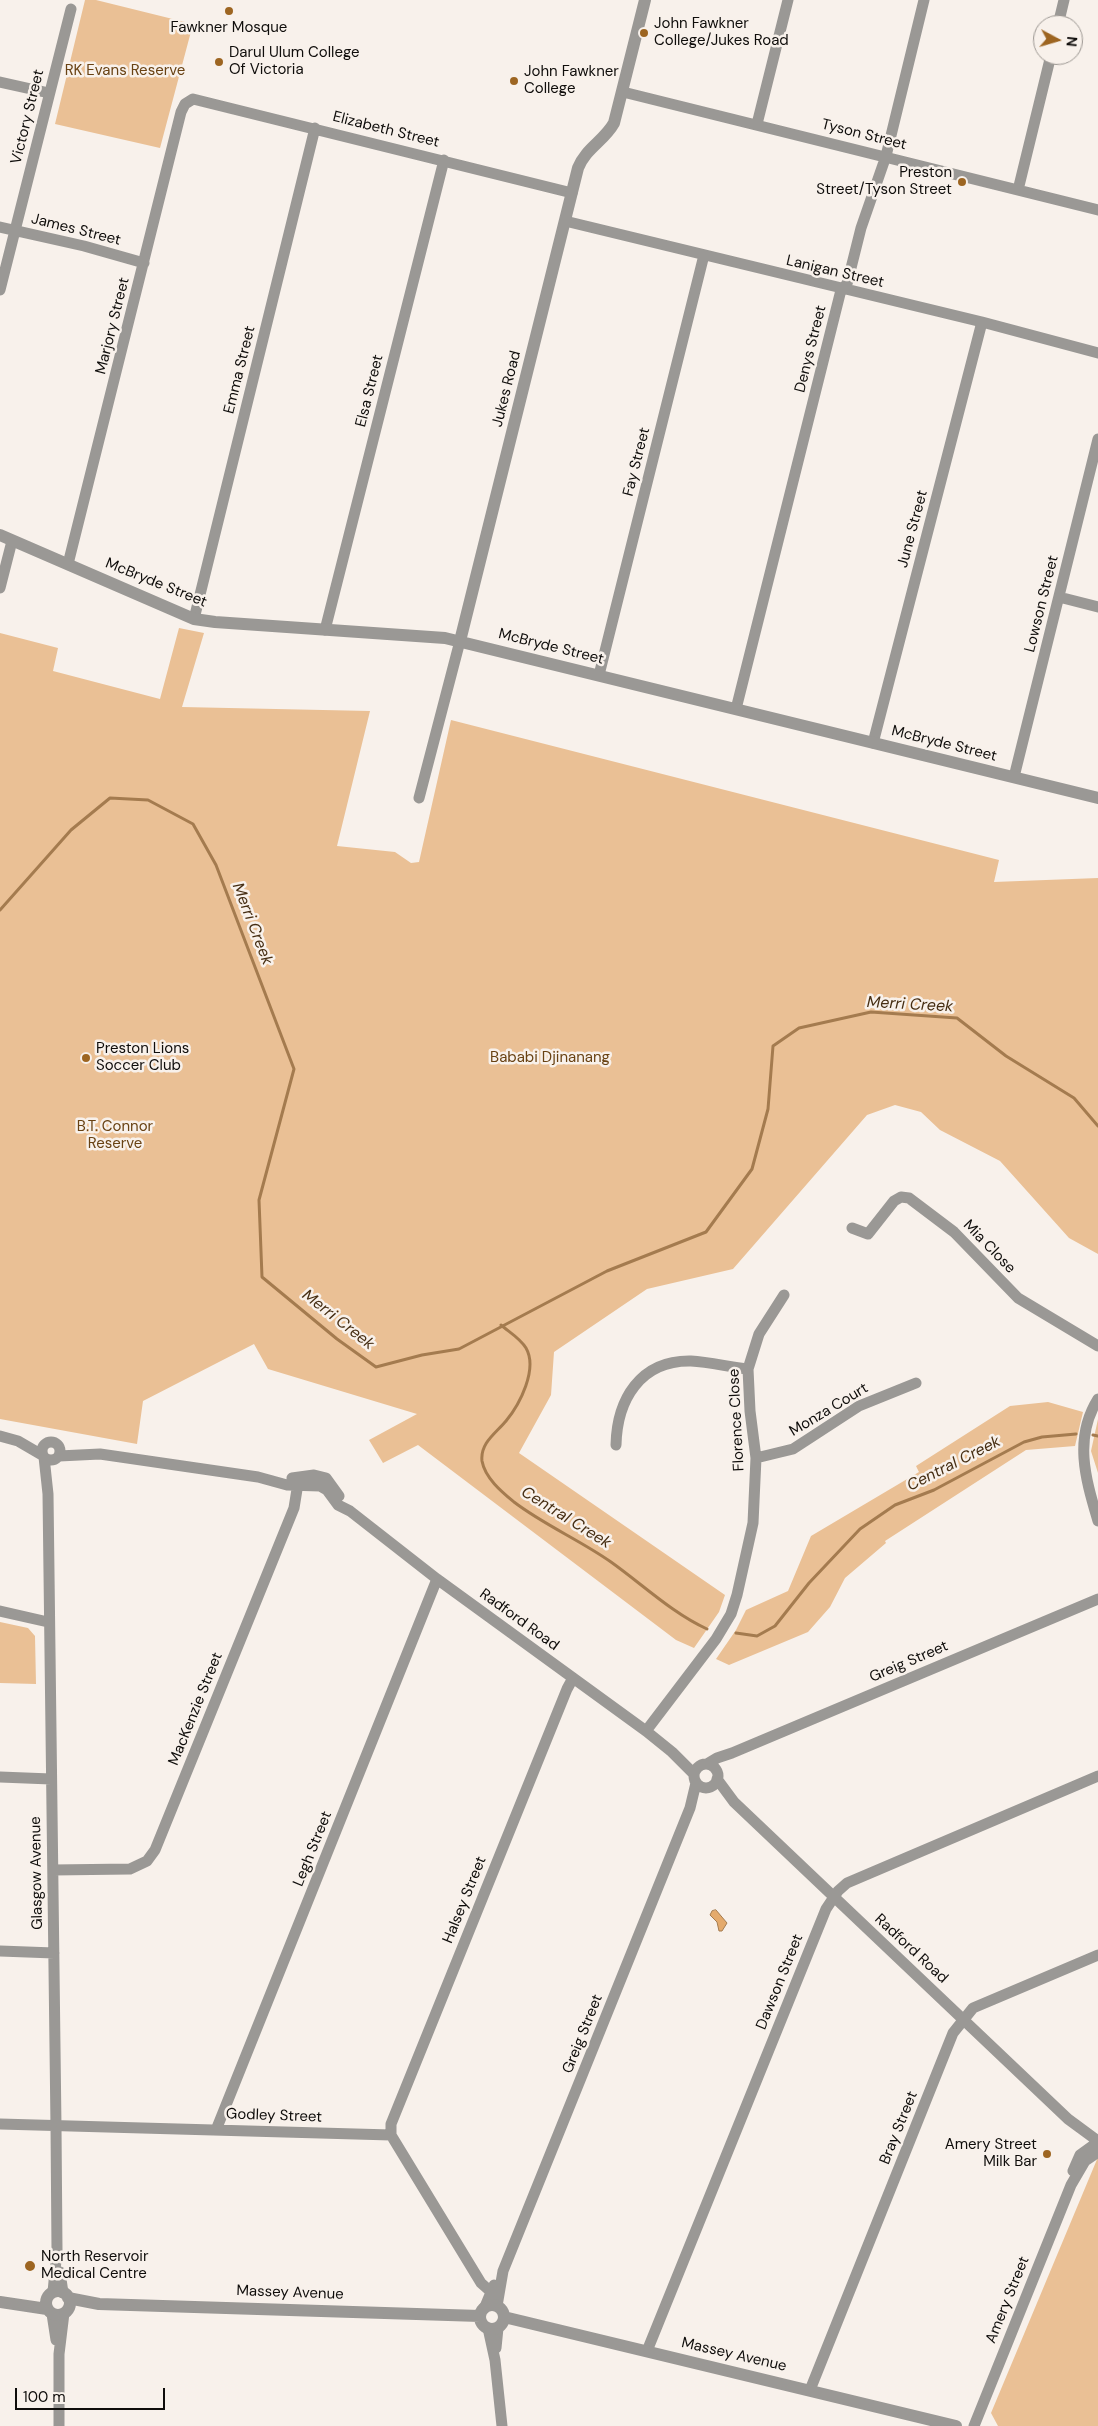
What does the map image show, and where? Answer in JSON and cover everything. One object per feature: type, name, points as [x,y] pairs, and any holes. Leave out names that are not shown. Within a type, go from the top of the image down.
[{"type":"street","name":"Jukes Road","points":[[419,798],[581,160],[592,147],[607,135],[614,123],[645,0]]},
{"type":"street","points":[[757,124],[788,0]]},
{"type":"street","name":"Denys Street","points":[[736,709],[841,290],[847,284],[861,228],[886,156],[924,0]]},
{"type":"street","points":[[1060,15],[1064,0]]},
{"type":"street","name":"Victory Street","points":[[0,290],[71,9]]},
{"type":"street","points":[[1018,190],[1049,65]]},
{"type":"street","points":[[0,82],[49,93]]},
{"type":"street","name":"Tyson Street","points":[[623,92],[1098,210]]},
{"type":"street","name":"Elizabeth Street","points":[[193,99],[572,193]]},
{"type":"street","name":"Marjory Street","points":[[68,564],[181,112],[185,104],[193,99]]},
{"type":"street","name":"Emma Street","points":[[194,619],[316,128]]},
{"type":"street","name":"Elsa Street","points":[[325,630],[444,160]]},
{"type":"street","name":"Lanigan Street","points":[[565,221],[841,290],[982,322],[1098,353]]},
{"type":"street","name":"James Street","points":[[0,227],[84,246],[144,263]]},
{"type":"street","name":"Fay Street","points":[[600,676],[704,256]]},
{"type":"street","name":"June Street","points":[[873,743],[982,322]]},
{"type":"street","name":"Lowson Street","points":[[1014,777],[1059,597],[1094,474],[1098,438]]},
{"type":"street","points":[[0,588],[6,538]]},
{"type":"street","name":"McBryde Street","points":[[6,538],[194,619],[434,637],[460,641],[1098,798]]},
{"type":"street","points":[[1059,597],[1098,607]]},
{"type":"street","name":"Mia Close","points":[[852,1228],[869,1237],[894,1201],[901,1197],[908,1198],[954,1232],[1018,1298],[1098,1346]]},
{"type":"street","name":"Florence Close","points":[[646,1732],[716,1639],[731,1614],[747,1557],[751,1532],[756,1458],[750,1411],[748,1369],[759,1334],[784,1295]]},
{"type":"street","points":[[616,1445],[616,1427],[621,1407],[630,1391],[652,1370],[664,1365],[691,1361],[748,1369]]},
{"type":"street","name":"Monza Court","points":[[756,1458],[794,1449],[859,1406],[916,1383]]},
{"type":"street","points":[[1098,1399],[1088,1422],[1082,1453],[1088,1487],[1098,1521]]},
{"type":"street","name":"Radford Road","points":[[0,1436],[18,1441],[50,1457],[92,1453]]},
{"type":"street","name":"Radford Road","points":[[18,1441],[44,1439],[92,1453],[320,1486],[327,1490],[338,1505],[350,1511],[437,1579],[672,1752],[700,1783],[734,1802]]},
{"type":"street","points":[[52,1442],[60,1448],[50,1457],[44,1446],[52,1442]]},
{"type":"street","name":"Glasgow Avenue","points":[[50,1457],[48,1494],[48,1622],[53,1870],[59,2426]]},
{"type":"street","name":"MacKenzie Street","points":[[53,1870],[130,1868],[147,1861],[155,1850],[294,1508],[299,1482]]},
{"type":"street","name":"Legh Street","points":[[216,2130],[437,1579]]},
{"type":"street","name":"Greig Street","points":[[705,1764],[1098,1599]]},
{"type":"street","points":[[0,1611],[48,1622]]},
{"type":"street","name":"Halsey Street","points":[[391,2135],[391,2124],[566,1689],[573,1678]]},
{"type":"street","name":"Radford Road","points":[[672,1752],[705,1764]]},
{"type":"street","name":"Greig Street","points":[[717,1775],[732,1753]]},
{"type":"street","points":[[705,1764],[713,1767],[717,1775],[714,1785],[700,1783],[697,1768],[705,1764]]},
{"type":"street","name":"Radford Road","points":[[717,1775],[734,1802],[1068,2118],[1098,2141]]},
{"type":"street","name":"Dawson Street","points":[[647,2351],[826,1909],[834,1898],[847,1883],[1098,1776]]},
{"type":"street","points":[[0,1777],[51,1779]]},
{"type":"street","name":"Greig Street","points":[[493,2305],[503,2271],[700,1783]]},
{"type":"street","points":[[0,1951],[54,1953]]},
{"type":"street","name":"Bray Street","points":[[810,2390],[952,2033],[973,2008],[1098,1955]]},
{"type":"street","name":"Radford Road","points":[[1068,2118],[1092,2152]]},
{"type":"street","name":"Godley Street","points":[[0,2124],[391,2135]]},
{"type":"street","points":[[391,2135],[473,2268],[480,2274],[493,2305],[502,2426]]},
{"type":"street","name":"Amery Street","points":[[974,2426],[1071,2185],[1098,2141]]},
{"type":"street","name":"Massey Avenue","points":[[2,2302],[493,2305],[647,2351],[956,2426]]},
{"type":"green space","name":"RK Evans Reserve","points":[[85,0],[96,0],[193,24],[160,148],[55,124]]},
{"type":"green space","points":[[179,628],[204,633],[182,707],[370,711],[337,846],[395,852],[411,863],[419,862],[451,720],[999,860],[994,882],[1098,878],[1098,1254],[1069,1238],[1000,1161],[940,1130],[921,1112],[895,1105],[867,1115],[733,1269],[647,1289],[554,1352],[551,1395],[519,1453],[725,1595],[719,1612],[694,1648],[676,1640],[418,1445],[383,1463],[369,1440],[417,1414],[268,1369],[254,1344],[143,1401],[137,1444],[0,1419],[0,633],[58,648],[53,671],[160,699]]},
{"type":"green space","points":[[1048,1402],[1083,1412],[1075,1446],[1026,1450],[885,1541],[886,1543],[845,1578],[830,1607],[808,1632],[729,1665],[716,1659],[736,1630],[746,1610],[788,1591],[811,1536],[919,1472],[916,1466],[1010,1406]]},
{"type":"green space","points":[[1098,1419],[1098,1473],[1091,1451]]},
{"type":"green space","points":[[0,1622],[28,1628],[35,1636],[36,1684],[0,1683]]},
{"type":"green space","points":[[1098,2157],[1098,2426],[998,2426],[991,2413]]},
{"type":"shaded area","points":[[716,1910],[727,1923],[722,1931],[719,1931],[717,1922],[710,1915],[712,1911]]},
{"type":"waterway","name":"Merri Creek","points":[[0,910],[71,830],[110,798],[148,800],[193,824],[216,865],[294,1069],[259,1200],[262,1277],[337,1339],[376,1367],[422,1355],[459,1349],[607,1271],[706,1232],[752,1169],[768,1109],[773,1046],[799,1028],[871,1012],[957,1018],[1006,1056],[1074,1098],[1098,1126]]},
{"type":"waterway","name":"Central Creek","points":[[501,1325],[524,1344],[529,1356],[530,1366],[529,1376],[522,1396],[506,1421],[489,1439],[484,1449],[482,1461],[490,1479],[514,1502],[599,1554],[669,1607],[707,1629]]},
{"type":"waterway","name":"Central Creek","points":[[736,1633],[757,1636],[775,1626],[809,1583],[860,1529],[895,1505],[934,1490],[1024,1442],[1042,1437],[1076,1434]]},
{"type":"waterway","name":"Central Creek","points":[[1093,1435],[1098,1436]]},
{"type":"place","name":"Fawkner Mosque","points":[[229,11]]},
{"type":"place","name":"John Fawkner College/Jukes Road","points":[[644,33]]},
{"type":"place","name":"Darul Ulum College Of Victoria","points":[[219,62]]},
{"type":"place","name":"John Fawkner College","points":[[514,81]]},
{"type":"place","name":"Preston Street/Tyson Street","points":[[962,182]]},
{"type":"place","name":"Preston Lions Soccer Club","points":[[86,1058]]},
{"type":"place","name":"Amery Street Milk Bar","points":[[1047,2154]]},
{"type":"place","name":"North Reservoir Medical Centre","points":[[30,2266]]},
{"type":"park label","name":"Bababi Djinanang","points":[[550,1058]]},
{"type":"park label","name":"B.T. Connor Reserve","points":[[115,1136]]}]
